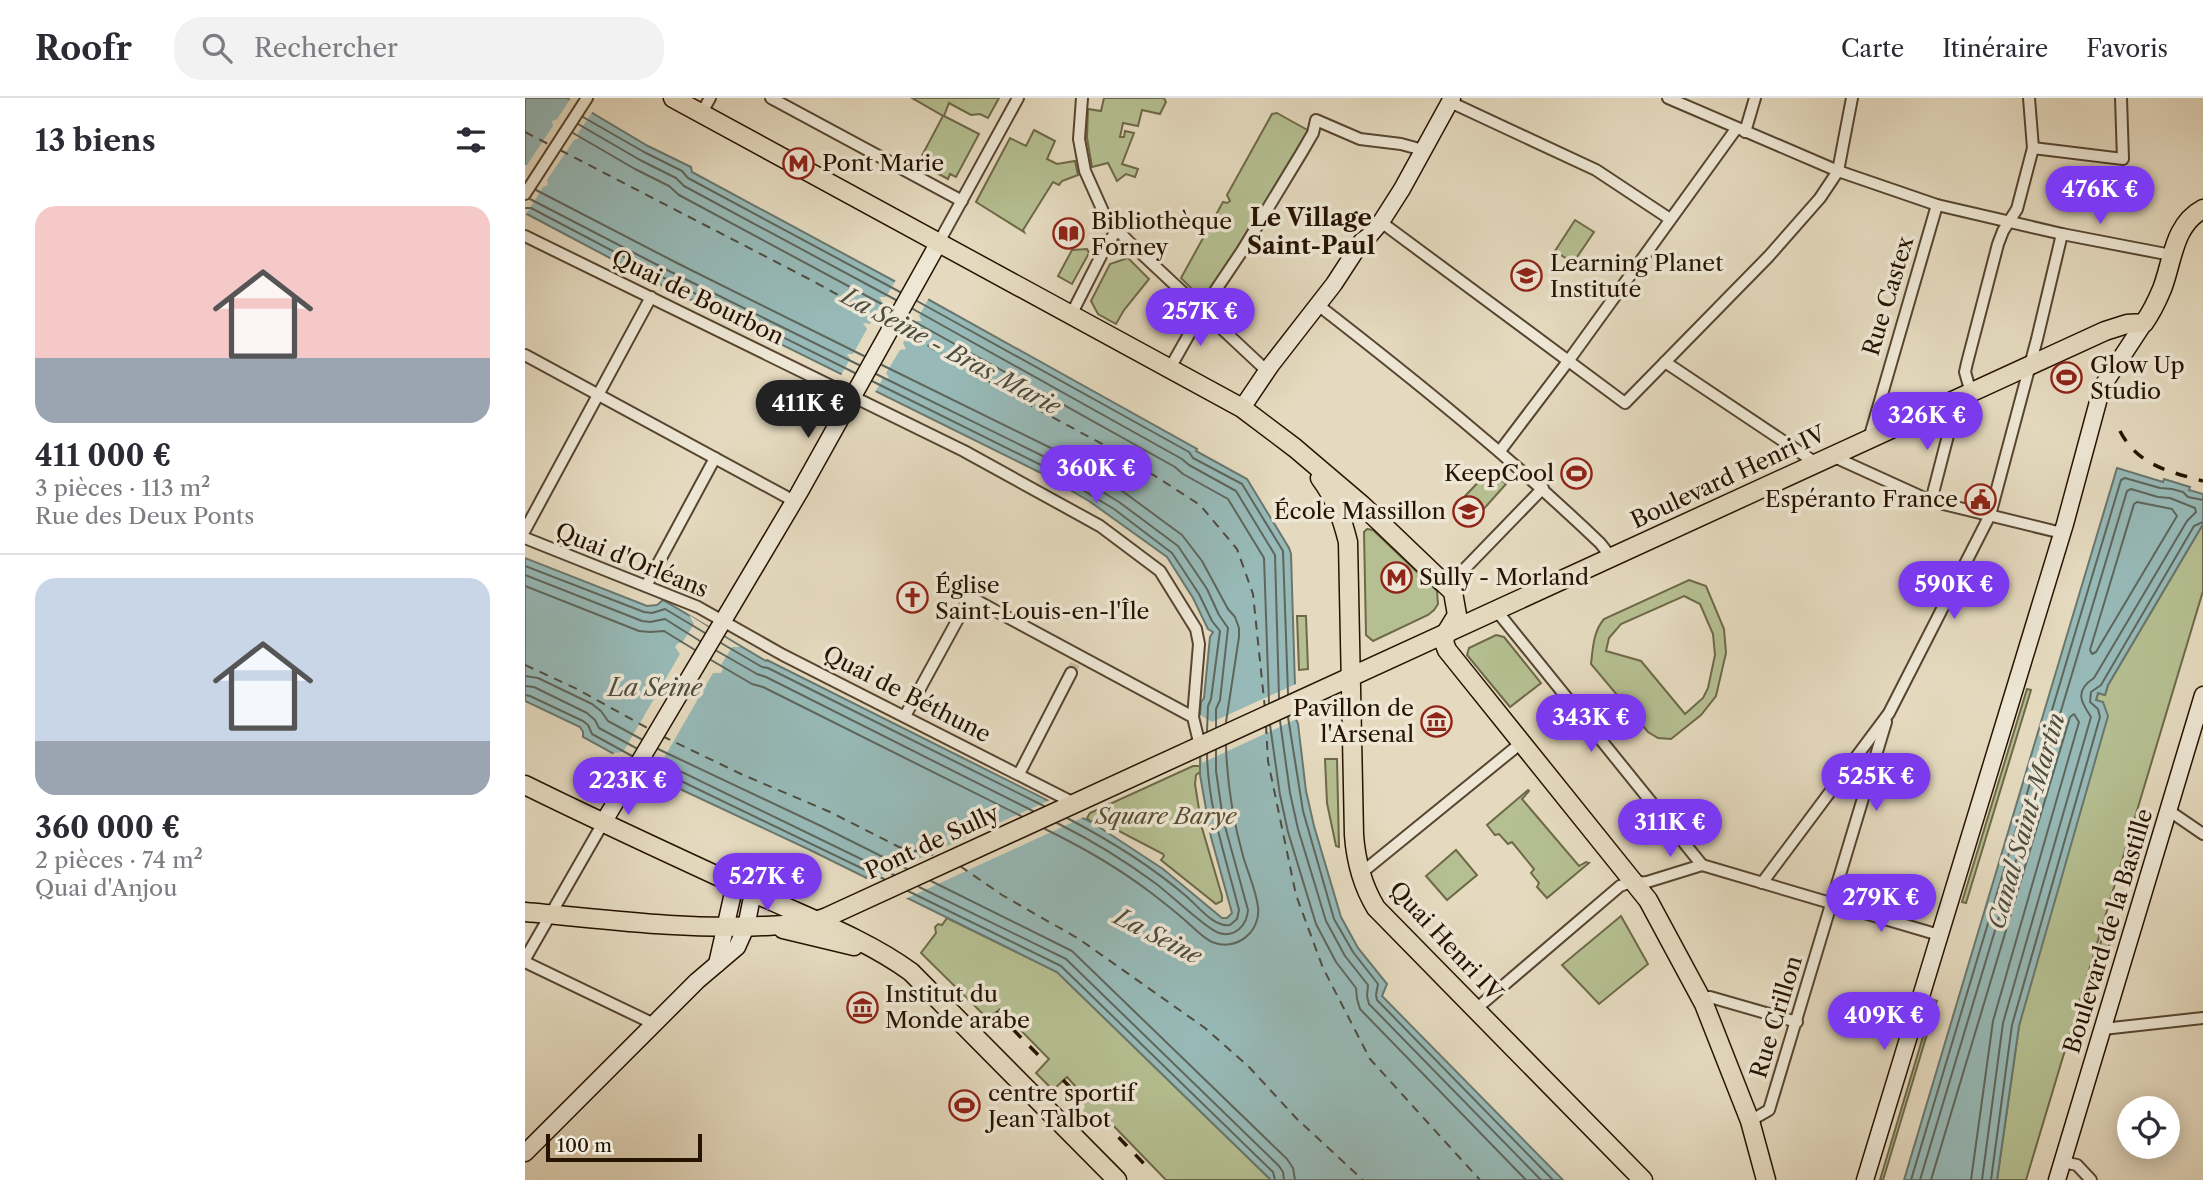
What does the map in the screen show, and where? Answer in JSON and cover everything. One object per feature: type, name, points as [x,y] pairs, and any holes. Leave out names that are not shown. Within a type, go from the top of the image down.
[{"type":"main road","points":[[673,98],[706,106],[939,242],[1242,408],[1372,514],[1447,586],[1453,592],[1457,615],[1446,633],[1444,642],[1450,654],[1635,883],[1650,904],[1702,998],[1750,1121],[1766,1180]]},
{"type":"main road","points":[[2144,323],[2161,290],[2171,256],[2185,224],[2203,209]]},
{"type":"main road","name":"Boulevard Henri IV","points":[[1200,746],[2109,329],[2144,323]]},
{"type":"main road","name":"Quai Henri IV","points":[[1295,449],[1326,486],[1342,516],[1348,542],[1355,835],[1360,874],[1376,908],[1643,1180]]},
{"type":"main road","points":[[1346,532],[1372,514]]},
{"type":"main road","points":[[1070,805],[1200,746]]},
{"type":"main road","points":[[525,785],[818,921],[898,963],[911,972],[1117,1180]]},
{"type":"main road","name":"Pont de Sully","points":[[818,921],[1070,805]]},
{"type":"main road","points":[[525,912],[660,925],[725,927],[818,921]]},
{"type":"main road","points":[[768,926],[871,949]]},
{"type":"street","points":[[525,194],[587,98]]},
{"type":"street","points":[[771,98],[962,201]]},
{"type":"street","points":[[654,1024],[525,960],[794,501],[1019,98]]},
{"type":"street","points":[[1082,98],[1079,139],[1085,172],[1107,218],[1267,371]]},
{"type":"street","points":[[1668,98],[1838,171],[1937,205],[2171,256]]},
{"type":"street","points":[[1500,451],[1670,219],[1741,130],[1755,98]]},
{"type":"street","points":[[1381,222],[1625,402],[1769,256],[1820,198],[1838,171],[1852,98]]},
{"type":"street","points":[[1971,393],[1965,372],[1967,363],[1998,244],[2017,209],[2033,148],[2029,98]]},
{"type":"street","points":[[2033,148],[2123,159],[2121,98]]},
{"type":"street","points":[[1242,408],[1362,242],[1381,222],[1451,100],[1596,170],[1670,219]]},
{"type":"street","points":[[1170,368],[1302,152],[1317,120],[1360,139],[1401,144],[1423,150]]},
{"type":"street","name":"Rue Castex","points":[[1869,439],[1937,205]]},
{"type":"street","points":[[1071,315],[1117,230]]},
{"type":"street","points":[[1762,883],[1889,713],[1990,515],[2062,234]]},
{"type":"street","name":"Quai de Bourbon","points":[[525,236],[855,391],[1100,526],[1156,568],[1193,624],[1199,639],[1193,717],[1200,746]]},
{"type":"street","points":[[525,530],[651,297]]},
{"type":"street","points":[[1318,305],[1500,451],[1600,543],[1611,557]]},
{"type":"street","points":[[1865,1180],[2062,533],[2102,387],[2121,362],[2144,323]]},
{"type":"street","points":[[525,355],[794,501]]},
{"type":"street","points":[[1665,362],[1824,459],[1931,501],[2062,533]]},
{"type":"street","points":[[1931,501],[1952,419],[1950,402]]},
{"type":"street","points":[[646,586],[715,458]]},
{"type":"street","points":[[1447,586],[1542,488]]},
{"type":"street","name":"Quai d'Orléans","points":[[525,538],[698,607],[719,627]]},
{"type":"street","points":[[905,716],[970,597],[1078,659],[1193,717]]},
{"type":"street","points":[[1496,610],[1702,865]]},
{"type":"street","name":"Quai de Béthune","points":[[719,627],[905,716],[1019,774],[1070,805]]},
{"type":"street","points":[[1019,774],[1071,673]]},
{"type":"street","name":"Boulevard de la Bastille","points":[[2057,1180],[2203,695]]},
{"type":"street","name":"Rue Crillon","points":[[1750,1121],[1769,1110],[1889,713]]},
{"type":"street","points":[[1360,874],[1521,743]]},
{"type":"street","points":[[2168,810],[2203,834]]},
{"type":"street","points":[[1476,1009],[1621,886],[1647,882],[1702,865],[1939,935]]},
{"type":"street","points":[[717,964],[736,884]]},
{"type":"street","points":[[525,1153],[654,1024],[737,947],[746,927],[753,892]]},
{"type":"street","points":[[1702,998],[1710,997],[1797,1022]]},
{"type":"street","points":[[2103,1029],[2203,1018]]},
{"type":"street","points":[[2063,1162],[2077,1165],[2091,1180]]},
{"type":"green space","points":[[912,98],[999,98],[988,118],[980,114],[971,115],[949,103],[944,116],[979,134],[956,177],[950,174],[948,179],[918,163],[943,116]]},
{"type":"green space","points":[[1104,98],[1164,98],[1166,102],[1160,114],[1142,110],[1138,126],[1123,123],[1120,137],[1124,137],[1125,131],[1134,133],[1122,164],[1138,169],[1135,177],[1126,174],[1117,181],[1108,163],[1092,167],[1087,138],[1088,109],[1101,111]]},
{"type":"green space","points":[[1277,113],[1311,132],[1238,252],[1204,301],[1181,278],[1223,202],[1230,201],[1227,195],[1272,114]]},
{"type":"green space","points":[[1034,130],[1055,141],[1047,159],[1057,164],[1075,161],[1078,175],[1062,181],[1059,185],[1053,182],[1024,232],[976,202],[1010,138],[1026,146]]},
{"type":"green space","points":[[1575,220],[1594,232],[1573,263],[1555,251]]},
{"type":"green space","points":[[1087,249],[1089,253],[1072,284],[1058,276],[1072,250]]},
{"type":"green space","points":[[1128,258],[1149,279],[1116,324],[1098,314],[1091,301],[1110,264]]},
{"type":"green space","points":[[1490,470],[1506,484],[1481,512],[1465,496]]},
{"type":"green space","points":[[2203,524],[2203,591],[2026,1180],[1997,1180],[2019,1026],[2098,693],[2105,695],[2108,685]]},
{"type":"green space","points":[[1367,529],[1373,530],[1437,591],[1438,604],[1428,615],[1373,641],[1366,635],[1364,532]]},
{"type":"green space","points":[[1689,580],[1706,586],[1724,629],[1726,653],[1716,696],[1701,715],[1671,739],[1658,738],[1648,732],[1591,664],[1596,635],[1604,619]],"holes":[[[1684,596],[1700,604],[1713,634],[1715,655],[1708,688],[1703,698],[1685,714],[1641,661],[1606,651],[1609,638],[1621,624]]]},
{"type":"green space","points":[[1297,616],[1306,616],[1308,669],[1299,670]]},
{"type":"green space","points":[[1496,635],[1504,637],[1541,683],[1510,707],[1467,655],[1469,648]]},
{"type":"green space","points":[[2027,689],[2031,690],[1966,903],[1962,902]]},
{"type":"green space","points":[[1325,759],[1337,759],[1339,847],[1336,846],[1327,803]]},
{"type":"green space","name":"Square Barye","points":[[1193,766],[1200,766],[1195,784],[1202,828],[1222,896],[1222,901],[1216,904],[1161,860],[1163,854],[1100,821],[1090,821],[1087,818],[1090,813]]},
{"type":"green space","points":[[1528,790],[1522,799],[1579,866],[1589,863],[1547,898],[1537,887],[1539,883],[1531,873],[1534,869],[1512,842],[1508,844],[1487,825]]},
{"type":"green space","points":[[1456,850],[1477,875],[1447,900],[1426,876]]},
{"type":"green space","points":[[2109,915],[2117,918],[2099,981],[2090,978]]},
{"type":"green space","points":[[1621,916],[1648,964],[1599,1004],[1562,965]]},
{"type":"green space","points":[[947,918],[1057,972],[1271,1180],[1166,1180],[1105,1117],[1094,1128],[1075,1109],[1086,1098],[1067,1077],[1053,1090],[1036,1073],[1049,1059],[1000,1009],[988,1019],[921,953],[936,933],[935,927],[942,925]]},
{"type":"green space","points":[[1934,1000],[1937,1001],[1883,1180],[1880,1180]]},
{"type":"water","name":"La Seine","points":[[525,98],[567,98],[648,146],[691,167],[692,172],[924,297],[1247,479],[1291,554],[1296,719],[1306,791],[1341,917],[1358,948],[1387,984],[1382,996],[1563,1180],[1271,1180],[1057,972],[665,782],[583,737],[580,727],[525,701],[525,558],[647,606],[657,605],[663,600],[766,661],[1093,823],[1163,869],[1222,918],[1227,918],[1232,913],[1211,837],[1200,775],[1201,702],[1204,698],[1210,637],[1213,632],[1208,629],[1193,598],[1167,557],[1089,501],[1039,472],[659,284],[525,213]]},
{"type":"water","name":"Canal Saint-Martin","points":[[2117,468],[2163,482],[2164,479],[2203,494],[2203,524],[2108,685],[2105,695],[2098,693],[2096,700],[2103,702],[2108,716],[2019,1026],[1997,1180],[1904,1180]]},
{"type":"pier","points":[[571,98],[593,111],[578,133],[579,138],[574,140],[547,180],[548,185],[543,187],[525,216],[525,165],[553,126],[552,121],[557,119]]},
{"type":"pier","points":[[897,278],[930,296],[919,316],[922,321],[916,321],[903,343],[906,349],[900,350],[886,373],[889,378],[883,378],[874,394],[840,377],[850,359],[847,354],[853,354],[867,329],[863,323],[870,324],[883,303],[879,297],[886,297]]},
{"type":"pier","points":[[689,615],[740,647],[732,647],[721,665],[721,673],[713,673],[657,770],[661,779],[659,783],[612,756],[614,753],[623,752],[680,654],[675,647],[682,643],[694,624]]},
{"type":"pier","points":[[1298,683],[1299,718],[1202,763],[1200,715],[1212,722]]},
{"type":"pier","points":[[1052,799],[1084,817],[903,900],[867,882]]},
{"type":"ferry route","points":[[525,132],[552,146]]},
{"type":"ferry route","points":[[560,150],[886,321]]},
{"type":"ferry route","points":[[900,329],[1024,402],[1121,454],[1200,505],[1237,549],[1253,594],[1265,709]]},
{"type":"ferry route","points":[[525,665],[577,689],[651,730]]},
{"type":"ferry route","points":[[1266,725],[1268,761],[1296,895],[1323,968],[1370,1059],[1480,1180]]},
{"type":"ferry route","points":[[662,736],[830,812],[899,847],[939,856]]},
{"type":"ferry route","points":[[960,866],[1002,895],[1079,939],[1205,1028],[1249,1067],[1297,1119],[1363,1180]]},
{"type":"tunnel","points":[[1071,673],[1076,662]]},
{"type":"railway","points":[[2120,431],[2135,452],[2145,459],[2167,470],[2203,481]]},
{"type":"railway","points":[[996,1012],[1046,1063]]},
{"type":"railway","points":[[1063,1080],[1084,1101]]},
{"type":"railway","points":[[1102,1120],[1151,1171]]},
{"type":"place","name":"Pont Marie","points":[[799,163]]},
{"type":"place","name":"Bibliothèque Forney","points":[[1068,234]]},
{"type":"place","name":"Learning Planet Institute","points":[[1527,276]]},
{"type":"place","name":"Glow Up Studio","points":[[2067,378]]},
{"type":"place","name":"KeepCool","points":[[1577,473]]},
{"type":"place","name":"Espéranto France","points":[[1981,499]]},
{"type":"place","name":"École Massillon","points":[[1469,511]]},
{"type":"place","name":"Sully - Morland","points":[[1396,577]]},
{"type":"place","name":"Église Saint-Louis-en-l'Île","points":[[912,598]]},
{"type":"place","name":"Pavillon de l'Arsenal","points":[[1437,721]]},
{"type":"place","name":"Institut du Monde arabe","points":[[862,1007]]},
{"type":"place","name":"centre sportif Jean Talbot","points":[[965,1106]]},
{"type":"district","name":"Le Village Saint-Paul","points":[[1311,231]]},
{"type":"water label","name":"La Seine - Bras Marie","points":[[951,351]]}]
